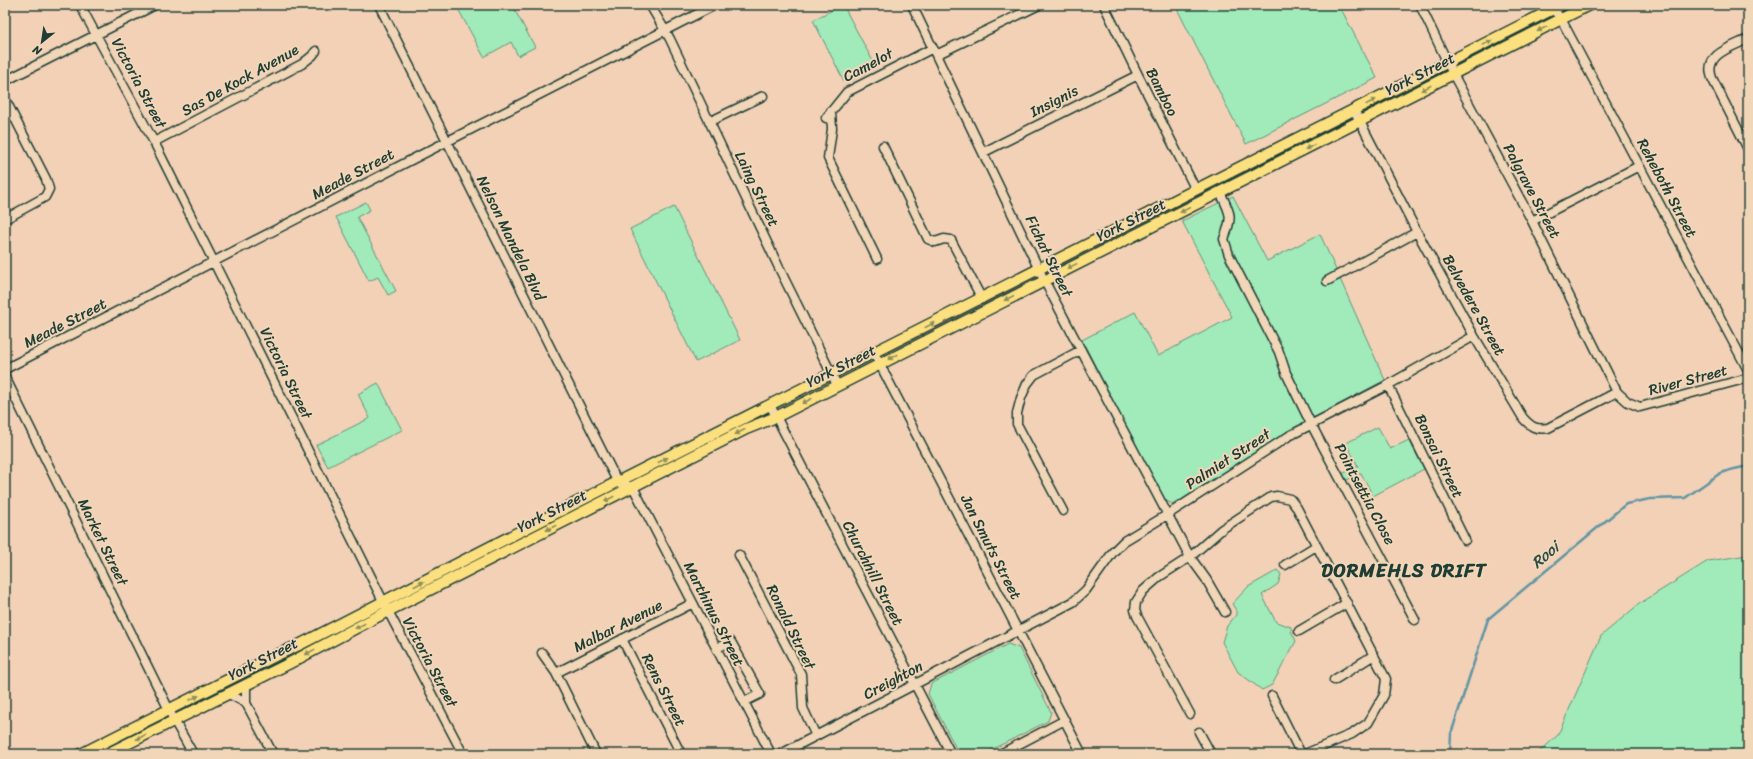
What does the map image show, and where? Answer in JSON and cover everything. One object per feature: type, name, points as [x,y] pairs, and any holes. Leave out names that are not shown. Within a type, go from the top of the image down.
[{"type":"main road","name":"York Street","points":[[81,754],[633,487],[746,429],[776,416],[1589,5]]},
{"type":"main road","name":"York Street","points":[[107,754],[246,685],[386,606],[618,483],[1354,110],[1554,6]]},
{"type":"street","name":"Victoria Street","points":[[80,5],[154,142],[215,261],[386,606],[463,754]]},
{"type":"street","points":[[5,81],[155,5]]},
{"type":"street","name":"Nelson Mandela Blvd","points":[[379,5],[448,140],[484,217],[618,483]]},
{"type":"street","name":"Laing Street","points":[[650,5],[670,39],[838,385]]},
{"type":"street","name":"Meade Street","points":[[5,369],[448,140],[714,5]]},
{"type":"street","name":"Fichat Street","points":[[912,5],[984,152],[1044,280],[1167,515],[1190,557],[1206,579],[1225,612]]},
{"type":"street","points":[[935,52],[1039,5]]},
{"type":"street","name":"Bamboo","points":[[1104,5],[1196,190]]},
{"type":"street","name":"Palgrave Street","points":[[1420,5],[1453,74],[1532,221],[1617,392]]},
{"type":"street","points":[[1745,5],[1748,10]]},
{"type":"street","name":"Reheboth Street","points":[[1554,6],[1748,370]]},
{"type":"street","points":[[1748,39],[1716,56],[1711,62],[1710,72],[1748,149]]},
{"type":"street","name":"Sas De Kock Avenue","points":[[154,142],[302,64],[316,51]]},
{"type":"street","name":"Camelot","points":[[826,118],[847,92],[935,52]]},
{"type":"street","name":"Insignis","points":[[984,152],[1138,75]]},
{"type":"street","points":[[709,122],[763,96]]},
{"type":"street","points":[[5,99],[46,179],[49,189],[45,196],[8,218]]},
{"type":"street","name":"Belvedere Street","points":[[1354,110],[1417,232],[1474,336],[1523,418],[1531,426],[1540,430],[1548,428],[1617,392]]},
{"type":"street","points":[[831,111],[832,129],[828,158],[877,259]]},
{"type":"street","points":[[883,146],[928,239],[934,242],[944,239],[951,240],[982,299]]},
{"type":"street","points":[[1532,221],[1639,166]]},
{"type":"street","name":"Pointsettia Close","points":[[1220,192],[1230,215],[1229,227],[1224,239],[1225,244],[1279,352],[1286,373],[1311,424],[1414,620]]},
{"type":"street","points":[[1327,281],[1417,232]]},
{"type":"street","name":"Palmiet Street","points":[[1018,630],[1080,597],[1104,563],[1120,544],[1289,436],[1388,385],[1474,336]]},
{"type":"street","points":[[1063,511],[1017,424],[1017,412],[1027,384],[1034,375],[1081,350]]},
{"type":"street","name":"Jan Smuts Street","points":[[874,353],[1082,754]]},
{"type":"street","name":"Market Street","points":[[5,377],[174,720],[193,754]]},
{"type":"street","name":"River Street","points":[[1617,392],[1628,402],[1640,407],[1748,378]]},
{"type":"street","name":"Bonsai Street","points":[[1388,385],[1465,540]]},
{"type":"street","name":"Churchhill Street","points":[[770,405],[951,754]]},
{"type":"street","points":[[618,483],[633,487]]},
{"type":"street","name":"Marthinus Street","points":[[633,487],[771,754]]},
{"type":"street","points":[[1190,714],[1137,616],[1135,610],[1136,602],[1143,591],[1159,577],[1190,557],[1222,529],[1271,497],[1284,496],[1292,501],[1386,679],[1384,695],[1368,723],[1352,734],[1306,754]]},
{"type":"street","points":[[1285,565],[1316,546]]},
{"type":"street","name":"Ronald Street","points":[[739,555],[801,674],[803,708],[816,736]]},
{"type":"street","name":"Malbar Avenue","points":[[556,673],[693,603]]},
{"type":"street","points":[[1299,631],[1347,603]]},
{"type":"street","name":"Creighton","points":[[781,754],[1018,630]]},
{"type":"street","name":"Rens Street","points":[[622,639],[681,754]]},
{"type":"street","points":[[716,648],[731,642],[760,694],[744,702]]},
{"type":"street","points":[[542,654],[556,673],[596,754]]},
{"type":"street","points":[[1334,680],[1374,655]]},
{"type":"street","points":[[246,685],[246,703],[273,754]]},
{"type":"street","points":[[229,694],[246,703]]},
{"type":"street","points":[[1272,696],[1301,754]]},
{"type":"street","points":[[1000,754],[1065,720]]},
{"type":"street","points":[[1199,732],[1211,754]]},
{"type":"green space","points":[[456,5],[512,5],[535,47],[518,56],[511,42],[484,57]]},
{"type":"green space","points":[[842,5],[876,67],[845,83],[813,20]]},
{"type":"green space","points":[[1175,5],[1339,5],[1377,78],[1246,144]]},
{"type":"green space","points":[[1233,196],[1267,261],[1320,234],[1385,380],[1287,432],[1181,500],[1172,504],[1163,499],[1082,340],[1135,312],[1158,356],[1232,317],[1182,221]]},
{"type":"green space","points":[[366,202],[370,210],[357,217],[396,291],[388,295],[378,277],[369,281],[336,217]]},
{"type":"green space","points":[[674,207],[740,340],[696,362],[630,229]]},
{"type":"green space","points":[[378,383],[402,430],[328,467],[316,445],[370,418],[358,394]]},
{"type":"green space","points":[[1378,427],[1390,449],[1409,440],[1424,469],[1373,496],[1361,473],[1345,481],[1342,474],[1358,466],[1346,443]]},
{"type":"green space","points":[[1748,555],[1748,754],[1537,754],[1558,735],[1601,636],[1639,604],[1708,561]]},
{"type":"green space","points":[[1278,570],[1281,575],[1278,584],[1262,595],[1276,622],[1291,627],[1291,631],[1296,641],[1272,685],[1262,690],[1238,672],[1222,642],[1227,626],[1236,615],[1236,610],[1232,604],[1248,587]]},
{"type":"green space","points":[[1008,644],[1019,648],[1051,712],[1048,721],[983,754],[959,754],[928,694],[931,684]]},
{"type":"waterway","name":"Rooi","points":[[1450,754],[1451,734],[1488,619],[1626,504],[1650,499],[1685,498],[1719,474],[1748,466]]},
{"type":"district","name":"DORMEHLS DRIFT","points":[[1404,570]]}]
